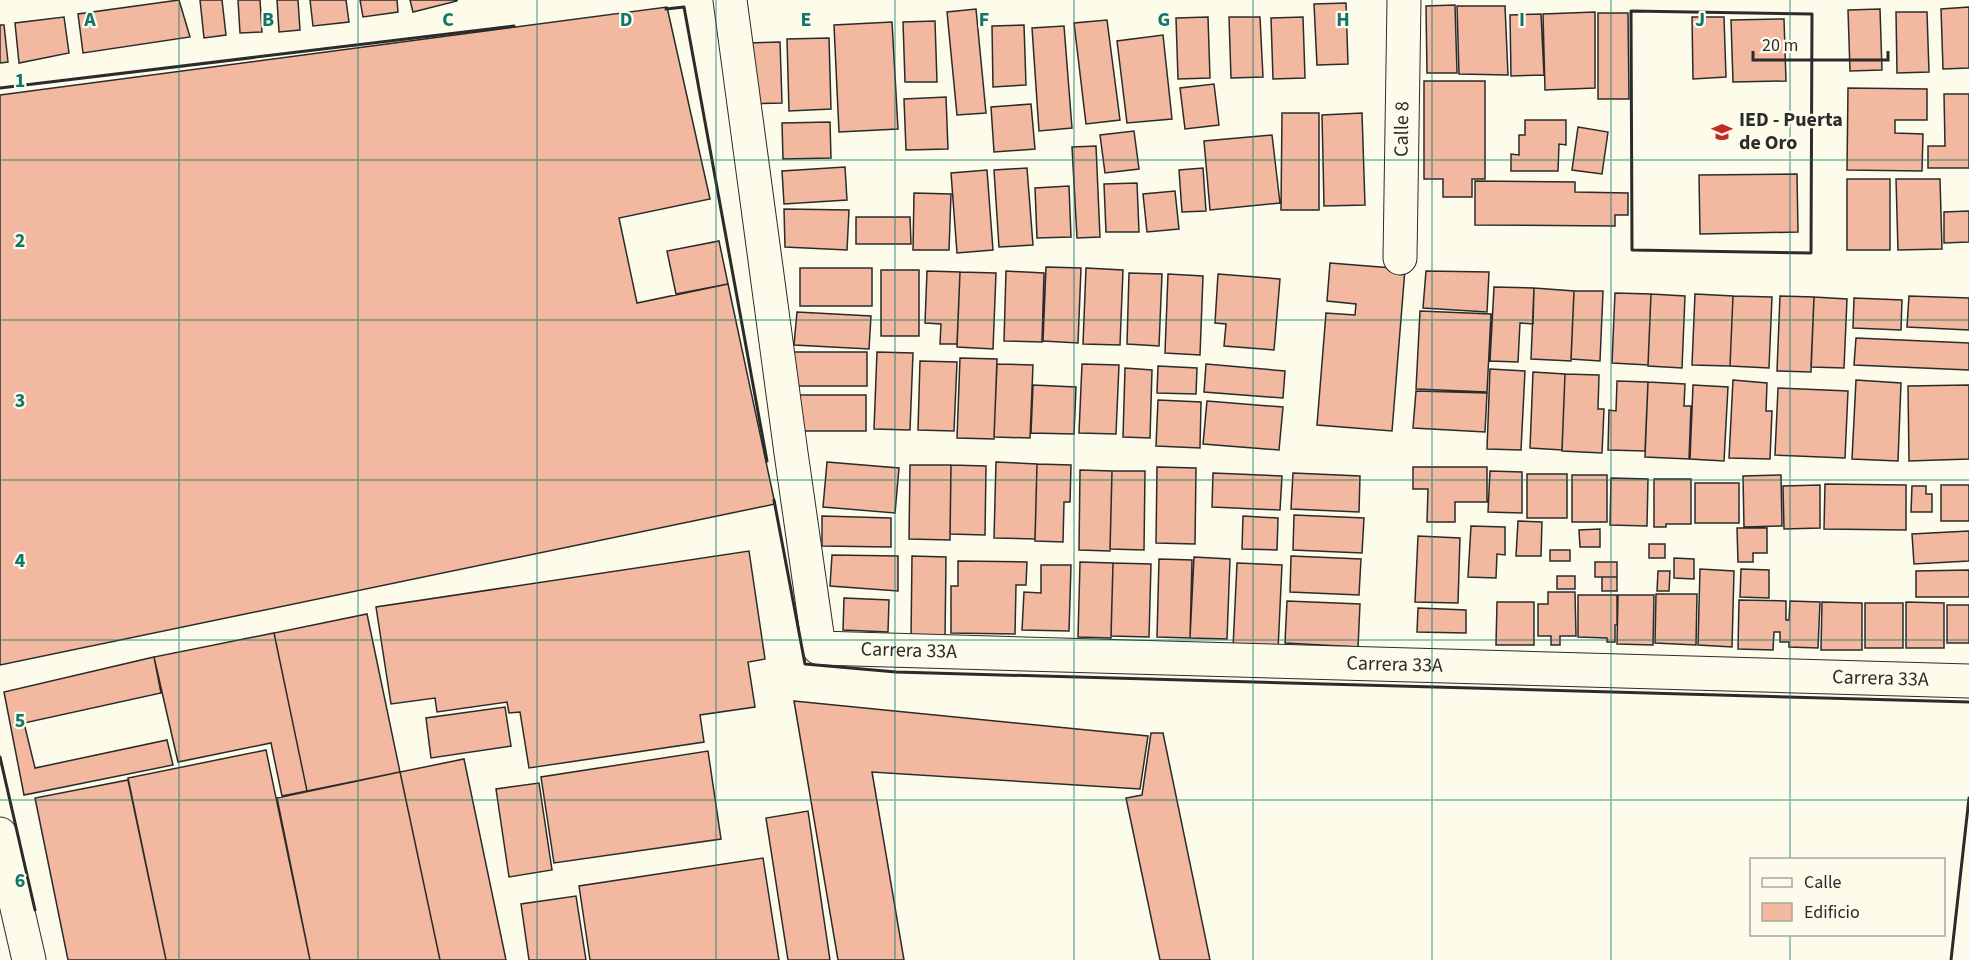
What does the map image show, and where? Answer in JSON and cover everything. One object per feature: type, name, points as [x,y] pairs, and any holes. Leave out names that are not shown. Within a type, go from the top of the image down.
[{"type":"street","name":"Carrera 33A","points":[[730,0],[819,648],[1969,681]]},
{"type":"street","name":"Calle 8","points":[[1400,258],[1404,0]]},
{"type":"street","points":[[0,834],[29,960]]},
{"type":"building","points":[[179,0],[190,37],[83,53],[78,14]]},
{"type":"building","points":[[200,0],[222,0],[226,35],[204,38]]},
{"type":"building","points":[[238,0],[260,0],[262,32],[240,33]]},
{"type":"building","points":[[277,0],[298,0],[300,30],[279,32]]},
{"type":"building","points":[[310,0],[346,0],[349,22],[313,26]]},
{"type":"building","points":[[360,0],[397,0],[398,12],[363,17]]},
{"type":"building","points":[[410,0],[457,0],[457,1],[413,12]]},
{"type":"building","points":[[1346,3],[1348,64],[1317,65],[1314,4]]},
{"type":"building","points":[[1455,5],[1457,73],[1427,73],[1426,6]]},
{"type":"building","points":[[1457,6],[1505,6],[1508,75],[1459,74]]},
{"type":"building","points":[[667,7],[710,199],[619,218],[637,303],[728,284],[775,504],[0,665],[0,95]]},
{"type":"building","points":[[1969,7],[1969,68],[1943,69],[1941,9]]},
{"type":"building","points":[[976,9],[986,113],[957,115],[947,12]]},
{"type":"building","points":[[1880,9],[1882,70],[1850,71],[1848,10]]},
{"type":"building","points":[[1595,12],[1595,88],[1545,90],[1543,14]]},
{"type":"building","points":[[1896,12],[1927,12],[1929,72],[1897,73]]},
{"type":"building","points":[[1598,13],[1628,13],[1629,99],[1598,99]]},
{"type":"building","points":[[1541,14],[1544,75],[1511,76],[1510,15]]},
{"type":"building","points":[[64,17],[69,53],[19,63],[15,23]]},
{"type":"building","points":[[1208,17],[1210,78],[1178,79],[1176,18]]},
{"type":"building","points":[[1229,17],[1260,17],[1263,77],[1231,78]]},
{"type":"building","points":[[1303,17],[1305,78],[1273,79],[1271,18]]},
{"type":"building","points":[[1692,17],[1724,17],[1726,77],[1693,79]]},
{"type":"building","points":[[1784,19],[1786,81],[1733,82],[1731,20]]},
{"type":"building","points":[[1107,20],[1120,120],[1086,124],[1074,23]]},
{"type":"building","points":[[935,21],[937,82],[905,82],[903,22]]},
{"type":"building","points":[[892,22],[898,129],[839,132],[834,25]]},
{"type":"building","points":[[0,25],[4,25],[8,62],[0,63]]},
{"type":"building","points":[[1024,25],[1026,85],[993,87],[992,26]]},
{"type":"building","points":[[1064,26],[1072,128],[1039,131],[1032,28]]},
{"type":"building","points":[[1163,35],[1172,119],[1127,123],[1117,41]]},
{"type":"building","points":[[829,38],[831,109],[789,111],[787,39]]},
{"type":"building","points":[[780,42],[782,103],[749,104],[748,43]]},
{"type":"building","points":[[1424,81],[1485,81],[1485,179],[1472,179],[1472,197],[1443,197],[1443,179],[1424,179]]},
{"type":"building","points":[[1214,84],[1219,125],[1185,129],[1180,88]]},
{"type":"building","points":[[1848,88],[1927,89],[1927,120],[1895,120],[1895,133],[1923,134],[1922,171],[1847,170]]},
{"type":"building","points":[[1944,94],[1969,94],[1969,168],[1928,168],[1928,146],[1945,146]]},
{"type":"building","points":[[946,97],[948,149],[906,150],[904,99]]},
{"type":"building","points":[[1031,104],[1035,149],[994,152],[991,107]]},
{"type":"building","points":[[1282,113],[1319,113],[1319,210],[1281,210]]},
{"type":"building","points":[[1362,113],[1365,205],[1324,206],[1322,115]]},
{"type":"building","points":[[1525,120],[1566,120],[1566,145],[1559,144],[1558,171],[1511,171],[1511,154],[1519,155],[1519,135],[1525,135]]},
{"type":"building","points":[[830,122],[831,158],[783,159],[782,123]]},
{"type":"building","points":[[1578,127],[1608,132],[1602,174],[1572,170]]},
{"type":"building","points":[[1134,131],[1139,169],[1105,173],[1100,135]]},
{"type":"building","points":[[1272,135],[1280,203],[1210,210],[1204,141]]},
{"type":"building","points":[[1096,146],[1100,237],[1077,238],[1072,147]]},
{"type":"building","points":[[845,167],[847,200],[784,204],[782,171]]},
{"type":"building","points":[[1027,168],[1033,245],[999,247],[994,170]]},
{"type":"building","points":[[1203,168],[1206,211],[1182,212],[1179,170]]},
{"type":"building","points":[[987,170],[993,250],[957,253],[951,173]]},
{"type":"building","points":[[1797,174],[1798,232],[1700,234],[1699,175]]},
{"type":"building","points":[[1847,179],[1890,179],[1890,250],[1847,250]]},
{"type":"building","points":[[1896,179],[1940,179],[1942,249],[1898,250]]},
{"type":"building","points":[[1475,181],[1575,182],[1575,192],[1628,193],[1628,215],[1615,215],[1615,226],[1475,225]]},
{"type":"building","points":[[1137,183],[1139,232],[1106,232],[1104,184]]},
{"type":"building","points":[[1069,186],[1071,237],[1037,238],[1035,188]]},
{"type":"building","points":[[1175,191],[1179,229],[1147,232],[1143,194]]},
{"type":"building","points":[[914,193],[951,194],[949,250],[913,250]]},
{"type":"building","points":[[784,209],[849,210],[847,250],[785,247]]},
{"type":"building","points":[[1969,211],[1969,242],[1944,243],[1944,212]]},
{"type":"building","points":[[856,217],[910,217],[911,244],[856,244]]},
{"type":"building","points":[[719,241],[728,284],[676,294],[667,251]]},
{"type":"building","points":[[1330,263],[1405,269],[1392,431],[1317,425],[1326,313],[1355,315],[1356,304],[1327,301]]},
{"type":"building","points":[[1046,267],[1081,268],[1078,343],[1043,341]]},
{"type":"building","points":[[800,268],[872,268],[872,306],[800,306]]},
{"type":"building","points":[[1086,268],[1123,270],[1120,345],[1083,344]]},
{"type":"building","points":[[881,270],[919,270],[919,336],[881,336]]},
{"type":"building","points":[[927,271],[960,272],[957,344],[940,344],[941,324],[925,323]]},
{"type":"building","points":[[1006,271],[1044,273],[1042,342],[1004,341]]},
{"type":"building","points":[[1426,271],[1489,272],[1487,312],[1423,308]]},
{"type":"building","points":[[960,272],[996,273],[993,349],[957,347]]},
{"type":"building","points":[[1129,273],[1162,274],[1159,346],[1127,344]]},
{"type":"building","points":[[1168,274],[1203,276],[1200,355],[1165,353]]},
{"type":"building","points":[[1218,274],[1280,279],[1274,350],[1224,346],[1226,324],[1215,323]]},
{"type":"building","points":[[1494,287],[1534,288],[1533,324],[1520,323],[1518,362],[1490,361]]},
{"type":"building","points":[[1534,288],[1574,291],[1571,361],[1531,359]]},
{"type":"building","points":[[1574,291],[1603,291],[1600,361],[1571,359]]},
{"type":"building","points":[[1615,293],[1651,294],[1648,365],[1612,363]]},
{"type":"building","points":[[1651,294],[1685,296],[1682,368],[1648,366]]},
{"type":"building","points":[[1695,294],[1733,296],[1730,366],[1692,365]]},
{"type":"building","points":[[1733,296],[1772,297],[1769,368],[1730,366]]},
{"type":"building","points":[[1780,296],[1814,297],[1811,372],[1777,371]]},
{"type":"building","points":[[1909,296],[1969,298],[1969,330],[1907,327]]},
{"type":"building","points":[[1814,297],[1847,299],[1844,368],[1811,367]]},
{"type":"building","points":[[1854,298],[1902,300],[1901,330],[1853,328]]},
{"type":"building","points":[[1420,311],[1491,314],[1487,392],[1416,389]]},
{"type":"building","points":[[797,312],[871,316],[869,349],[794,345]]},
{"type":"building","points":[[1856,338],[1969,343],[1969,370],[1854,365]]},
{"type":"building","points":[[794,352],[867,352],[867,386],[794,386]]},
{"type":"building","points":[[877,352],[913,353],[910,430],[874,429]]},
{"type":"building","points":[[960,358],[997,359],[994,439],[957,438]]},
{"type":"building","points":[[920,361],[957,362],[954,431],[918,430]]},
{"type":"building","points":[[997,364],[1033,365],[1030,438],[994,437]]},
{"type":"building","points":[[1082,364],[1119,365],[1116,434],[1079,433]]},
{"type":"building","points":[[1206,364],[1285,371],[1283,398],[1204,392]]},
{"type":"building","points":[[1158,366],[1197,368],[1196,394],[1157,393]]},
{"type":"building","points":[[1125,368],[1152,370],[1150,438],[1123,437]]},
{"type":"building","points":[[1490,369],[1525,371],[1521,450],[1487,449]]},
{"type":"building","points":[[1533,372],[1565,374],[1562,450],[1530,448]]},
{"type":"building","points":[[1565,374],[1599,375],[1598,409],[1604,409],[1602,453],[1562,451]]},
{"type":"building","points":[[1733,380],[1767,383],[1766,411],[1772,411],[1770,459],[1729,458]]},
{"type":"building","points":[[1856,380],[1901,383],[1898,461],[1852,459]]},
{"type":"building","points":[[1617,381],[1648,382],[1645,451],[1608,450],[1609,410],[1616,411]]},
{"type":"building","points":[[1648,382],[1685,384],[1684,406],[1691,406],[1689,459],[1645,457]]},
{"type":"building","points":[[1033,385],[1076,387],[1074,434],[1031,433]]},
{"type":"building","points":[[1693,385],[1728,387],[1724,461],[1690,459]]},
{"type":"building","points":[[1969,385],[1969,459],[1909,461],[1908,386]]},
{"type":"building","points":[[1778,388],[1848,391],[1845,458],[1775,455]]},
{"type":"building","points":[[1416,391],[1487,393],[1485,432],[1413,428]]},
{"type":"building","points":[[791,395],[866,395],[866,431],[791,431]]},
{"type":"building","points":[[1158,400],[1201,402],[1200,448],[1156,446]]},
{"type":"building","points":[[1207,401],[1283,407],[1279,450],[1203,444]]},
{"type":"building","points":[[827,462],[899,468],[895,513],[823,507]]},
{"type":"building","points":[[996,462],[1037,464],[1035,539],[994,538]]},
{"type":"building","points":[[1037,464],[1071,465],[1070,502],[1064,502],[1063,542],[1035,541]]},
{"type":"building","points":[[910,465],[951,465],[950,540],[909,539]]},
{"type":"building","points":[[951,465],[986,466],[985,535],[950,534]]},
{"type":"building","points":[[1157,467],[1196,468],[1195,544],[1156,543]]},
{"type":"building","points":[[1413,467],[1487,467],[1487,502],[1455,502],[1455,522],[1427,522],[1428,489],[1413,489]]},
{"type":"building","points":[[1080,470],[1112,471],[1110,551],[1079,550]]},
{"type":"building","points":[[1112,471],[1145,471],[1144,550],[1110,549]]},
{"type":"building","points":[[1490,471],[1522,472],[1522,513],[1488,512]]},
{"type":"building","points":[[1213,473],[1282,476],[1280,510],[1212,507]]},
{"type":"building","points":[[1293,473],[1360,476],[1359,512],[1291,509]]},
{"type":"building","points":[[1527,474],[1567,474],[1567,518],[1527,518]]},
{"type":"building","points":[[1572,475],[1607,475],[1607,522],[1572,522]]},
{"type":"building","points":[[1781,475],[1782,526],[1744,527],[1743,476]]},
{"type":"building","points":[[1611,478],[1648,479],[1647,526],[1610,525]]},
{"type":"building","points":[[1654,479],[1691,479],[1691,524],[1666,524],[1666,527],[1654,527]]},
{"type":"building","points":[[1695,483],[1739,483],[1739,523],[1695,523]]},
{"type":"building","points":[[1825,484],[1906,485],[1906,530],[1824,529]]},
{"type":"building","points":[[1820,485],[1820,528],[1784,529],[1783,486]]},
{"type":"building","points":[[1941,485],[1969,485],[1969,521],[1941,521]]},
{"type":"building","points":[[1912,486],[1926,486],[1926,494],[1932,494],[1932,512],[1911,512]]},
{"type":"building","points":[[1294,515],[1364,518],[1362,553],[1293,550]]},
{"type":"building","points":[[822,516],[891,518],[891,547],[822,546]]},
{"type":"building","points":[[1243,516],[1278,518],[1277,550],[1242,549]]},
{"type":"building","points":[[1518,521],[1542,522],[1541,556],[1516,556]]},
{"type":"building","points":[[1471,526],[1505,527],[1505,555],[1497,554],[1496,578],[1468,577]]},
{"type":"building","points":[[1737,528],[1767,528],[1767,553],[1753,553],[1753,562],[1738,562]]},
{"type":"building","points":[[1600,529],[1600,547],[1580,547],[1579,530]]},
{"type":"building","points":[[1969,531],[1969,561],[1914,564],[1912,534]]},
{"type":"building","points":[[1418,536],[1460,538],[1458,603],[1415,602]]},
{"type":"building","points":[[1649,544],[1665,544],[1665,558],[1649,558]]},
{"type":"building","points":[[1550,550],[1570,550],[1570,561],[1550,561]]},
{"type":"building","points":[[749,551],[765,659],[748,662],[755,707],[700,715],[704,742],[529,768],[520,712],[509,713],[507,702],[437,712],[435,698],[391,704],[376,607]]},
{"type":"building","points":[[832,555],[898,556],[898,591],[830,586]]},
{"type":"building","points":[[912,556],[946,557],[945,639],[911,639]]},
{"type":"building","points":[[1291,556],[1361,559],[1359,595],[1290,592]]},
{"type":"building","points":[[1194,557],[1230,559],[1227,639],[1190,638]]},
{"type":"building","points":[[1674,558],[1694,559],[1694,579],[1674,578]]},
{"type":"building","points":[[1159,559],[1192,560],[1190,638],[1157,637]]},
{"type":"building","points":[[958,561],[1027,562],[1026,585],[1016,585],[1015,634],[951,633],[951,586],[958,586]]},
{"type":"building","points":[[1080,562],[1113,563],[1111,638],[1078,637]]},
{"type":"building","points":[[1595,562],[1617,562],[1617,577],[1595,577]]},
{"type":"building","points":[[1113,563],[1151,564],[1149,637],[1111,636]]},
{"type":"building","points":[[1237,563],[1282,565],[1278,650],[1233,648]]},
{"type":"building","points":[[1041,565],[1071,565],[1069,631],[1022,630],[1024,592],[1041,593]]},
{"type":"building","points":[[1700,569],[1734,571],[1732,647],[1698,645]]},
{"type":"building","points":[[1741,569],[1769,570],[1769,598],[1740,597]]},
{"type":"building","points":[[1969,570],[1969,597],[1916,597],[1916,571]]},
{"type":"building","points":[[1658,571],[1670,571],[1669,591],[1657,591]]},
{"type":"building","points":[[1557,576],[1575,576],[1575,589],[1557,589]]},
{"type":"building","points":[[1602,577],[1617,577],[1617,591],[1602,591]]},
{"type":"building","points":[[1548,592],[1575,592],[1576,636],[1560,636],[1560,645],[1551,645],[1551,636],[1538,636],[1538,604],[1548,604]]},
{"type":"building","points":[[1656,594],[1697,594],[1696,645],[1655,643]]},
{"type":"building","points":[[1578,595],[1617,595],[1615,642],[1607,642],[1607,638],[1578,637]]},
{"type":"building","points":[[1618,595],[1654,595],[1653,645],[1617,644]]},
{"type":"building","points":[[844,598],[889,600],[888,632],[843,630]]},
{"type":"building","points":[[1739,600],[1786,601],[1786,620],[1789,620],[1790,601],[1820,602],[1818,648],[1789,647],[1789,642],[1780,642],[1780,632],[1774,632],[1773,650],[1738,649]]},
{"type":"building","points":[[1287,601],[1360,604],[1358,647],[1285,643]]},
{"type":"building","points":[[1497,602],[1534,602],[1534,645],[1496,645]]},
{"type":"building","points":[[1822,602],[1862,603],[1862,650],[1821,650]]},
{"type":"building","points":[[1906,602],[1944,603],[1944,648],[1906,648]]},
{"type":"building","points":[[1865,603],[1903,603],[1903,648],[1865,648]]},
{"type":"building","points":[[1947,605],[1969,605],[1969,643],[1947,643]]},
{"type":"building","points":[[1418,608],[1466,610],[1466,633],[1417,632]]},
{"type":"building","points":[[367,614],[400,772],[307,791],[274,633]]},
{"type":"building","points":[[274,633],[307,791],[282,796],[271,743],[178,762],[154,657]]},
{"type":"building","points":[[154,657],[161,693],[24,723],[35,768],[167,740],[173,765],[24,795],[4,692]]},
{"type":"building","points":[[794,701],[1148,736],[1140,789],[872,772],[904,960],[838,960]]},
{"type":"building","points":[[505,707],[511,746],[431,758],[426,718]]},
{"type":"building","points":[[1151,733],[1163,733],[1210,960],[1160,960],[1126,798],[1142,795]]},
{"type":"building","points":[[266,750],[310,960],[166,960],[128,778]]},
{"type":"building","points":[[708,751],[721,839],[554,863],[541,777]]},
{"type":"building","points":[[464,759],[506,960],[440,960],[400,772]]},
{"type":"building","points":[[400,772],[440,960],[310,960],[277,798]]},
{"type":"building","points":[[128,780],[166,960],[68,960],[35,798]]},
{"type":"building","points":[[539,783],[552,870],[509,877],[496,789]]},
{"type":"building","points":[[808,811],[830,960],[788,960],[766,818]]},
{"type":"building","points":[[763,858],[779,960],[590,960],[579,886]]},
{"type":"building","points":[[576,896],[586,960],[529,960],[521,904]]},
{"type":"wall","points":[[666,9],[684,7],[767,461]]},
{"type":"wall","points":[[1631,11],[1812,14],[1811,253],[1632,250],[1631,11]]},
{"type":"wall","points":[[0,88],[514,26]]},
{"type":"wall","points":[[774,500],[805,664],[896,672],[1969,702]]},
{"type":"wall","points":[[0,757],[35,910]]},
{"type":"wall","points":[[1951,960],[1969,798]]},
{"type":"place","name":"IED - Puerta de Oro","points":[[1722,132]]}]
